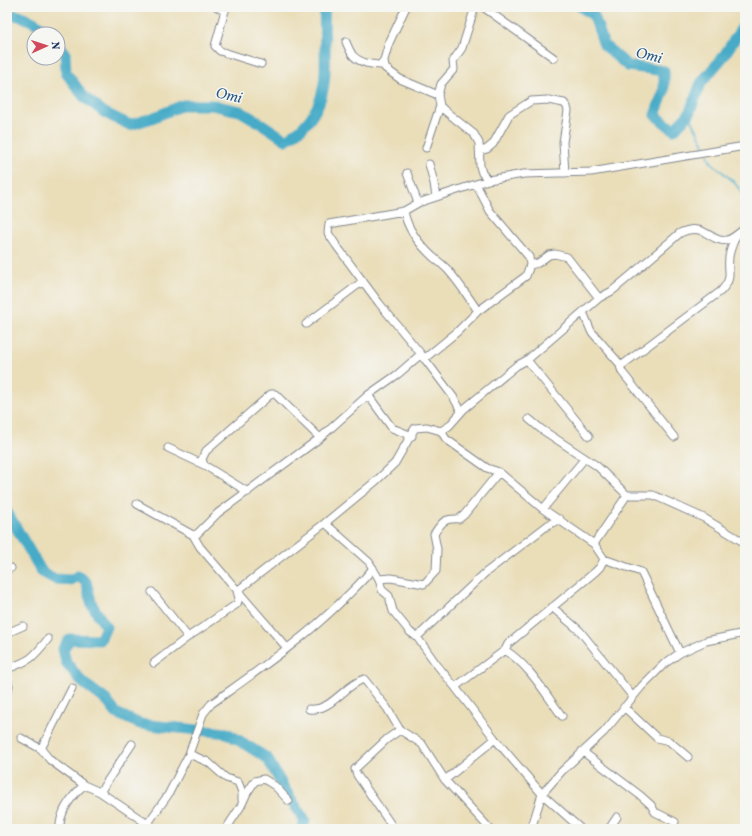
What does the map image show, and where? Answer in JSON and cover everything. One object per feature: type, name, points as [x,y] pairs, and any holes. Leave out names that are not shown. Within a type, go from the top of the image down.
[{"type":"street","points":[[217,7],[225,9],[215,46],[220,51],[260,64]]},
{"type":"street","points":[[346,42],[351,54],[357,60],[380,65],[384,60],[406,7]]},
{"type":"street","points":[[426,148],[440,106],[438,95],[441,84],[454,69],[453,61],[462,48],[475,7]]},
{"type":"street","points":[[483,7],[554,58]]},
{"type":"street","points":[[384,60],[385,68],[400,80],[438,95]]},
{"type":"street","points":[[480,151],[487,149],[493,144],[509,116],[531,101],[548,100],[564,103],[567,106],[568,111],[563,142],[566,173]]},
{"type":"street","points":[[440,106],[474,134],[479,143],[480,166],[482,173],[488,180]]},
{"type":"street","points":[[464,409],[461,411],[454,398],[423,357],[379,304],[328,232],[329,224],[404,211],[418,203],[488,180],[524,174],[591,172],[745,146]]},
{"type":"street","points":[[429,164],[436,197]]},
{"type":"street","points":[[407,173],[418,203]]},
{"type":"street","points":[[193,534],[197,534],[218,513],[320,438],[368,395],[457,332],[478,311],[526,276],[530,265],[529,257],[490,211],[476,184]]},
{"type":"street","points":[[404,211],[405,218],[415,237],[460,284],[478,311]]},
{"type":"street","points":[[441,431],[449,426],[464,409],[516,366],[527,360],[599,298],[612,290],[680,233],[687,230],[700,230],[719,240],[726,241],[736,236],[745,228]]},
{"type":"street","points":[[621,366],[721,291],[728,283],[730,272],[730,249],[736,236]]},
{"type":"street","points":[[530,265],[538,263],[555,254],[567,256],[599,298]]},
{"type":"street","points":[[306,324],[363,281]]},
{"type":"street","points":[[583,312],[591,331],[621,366],[622,372],[674,437]]},
{"type":"street","points":[[527,360],[589,436]]},
{"type":"street","points":[[204,465],[202,458],[206,451],[271,394],[275,394],[320,438]]},
{"type":"street","points":[[368,395],[392,428],[412,436]]},
{"type":"street","points":[[529,419],[541,429],[597,466],[627,495],[653,495],[704,518],[745,543]]},
{"type":"street","points":[[237,591],[376,481],[395,463],[412,436],[415,428],[427,427],[441,431],[446,439],[487,468],[499,472],[543,509],[560,519],[594,544],[604,559],[641,572],[680,653]]},
{"type":"street","points":[[168,448],[204,465],[248,492]]},
{"type":"street","points":[[543,509],[585,458]]},
{"type":"street","points":[[379,579],[391,578],[424,584],[436,571],[437,550],[434,534],[442,522],[451,518],[459,519],[464,515],[499,472]]},
{"type":"street","points":[[594,544],[627,495]]},
{"type":"street","points":[[137,504],[193,534],[200,547],[287,648]]},
{"type":"street","points":[[416,637],[485,573],[548,526],[560,519]]},
{"type":"street","points":[[325,522],[369,562],[379,579],[382,590],[389,596],[393,611],[416,637],[495,739],[542,794],[581,829]]},
{"type":"street","points":[[455,687],[505,650],[508,644],[596,572],[604,559]]},
{"type":"street","points":[[148,823],[168,795],[190,754],[203,714],[211,704],[303,637],[367,577],[373,568]]},
{"type":"street","points":[[154,663],[188,637],[237,604],[239,598],[237,591]]},
{"type":"street","points":[[152,592],[188,637]]},
{"type":"street","points":[[552,608],[580,631],[633,696]]},
{"type":"street","points":[[7,633],[23,626]]},
{"type":"street","points":[[530,829],[542,794],[582,751],[604,732],[633,696],[664,664],[680,653],[706,641],[745,632]]},
{"type":"street","points":[[7,669],[33,658],[48,639]]},
{"type":"street","points":[[505,650],[516,657],[528,669],[562,716]]},
{"type":"street","points":[[309,709],[314,710],[327,705],[356,681],[364,679],[387,708],[400,730],[422,744],[444,780],[490,829]]},
{"type":"street","points":[[7,680],[9,686],[7,691]]},
{"type":"street","points":[[40,749],[72,688]]},
{"type":"street","points":[[624,707],[657,738],[669,741],[688,757]]},
{"type":"street","points":[[394,829],[357,775],[355,769],[387,739],[400,730]]},
{"type":"street","points":[[21,738],[40,749],[50,760],[84,785],[100,792],[155,829]]},
{"type":"street","points":[[444,780],[495,739]]},
{"type":"street","points":[[100,792],[132,744]]},
{"type":"street","points":[[582,751],[641,796],[651,805],[655,812],[675,822]]},
{"type":"street","points":[[190,754],[208,762],[226,778],[238,782],[242,792],[241,806]]},
{"type":"street","points":[[226,829],[255,781],[264,779],[275,786],[289,801]]},
{"type":"street","points":[[60,829],[60,822],[73,795],[84,785]]},
{"type":"street","points":[[609,829],[617,817]]},
{"type":"waterway","name":"Omi","points":[[66,66],[66,73],[84,97],[105,113],[130,125],[152,118],[183,105],[212,105],[240,111],[286,140],[303,127],[314,114],[320,100],[324,85],[325,70],[325,7]]},
{"type":"waterway","name":"Omi","points":[[581,7],[594,16],[604,45],[628,66],[664,71],[664,91],[655,115],[674,130],[689,114],[701,83],[723,57],[745,23]]},
{"type":"waterway","name":"Omi","points":[[7,14],[30,20],[40,26]]},
{"type":"waterway","points":[[689,114],[707,151]]},
{"type":"waterway","points":[[708,155],[711,162],[734,182],[745,197]]},
{"type":"waterway","points":[[7,512],[42,572],[55,579],[71,580],[78,576],[86,582],[92,605],[106,627],[100,640],[70,639],[63,649],[66,662],[82,682],[106,700],[116,713],[140,724],[227,733],[267,758],[305,821],[302,829]]}]
